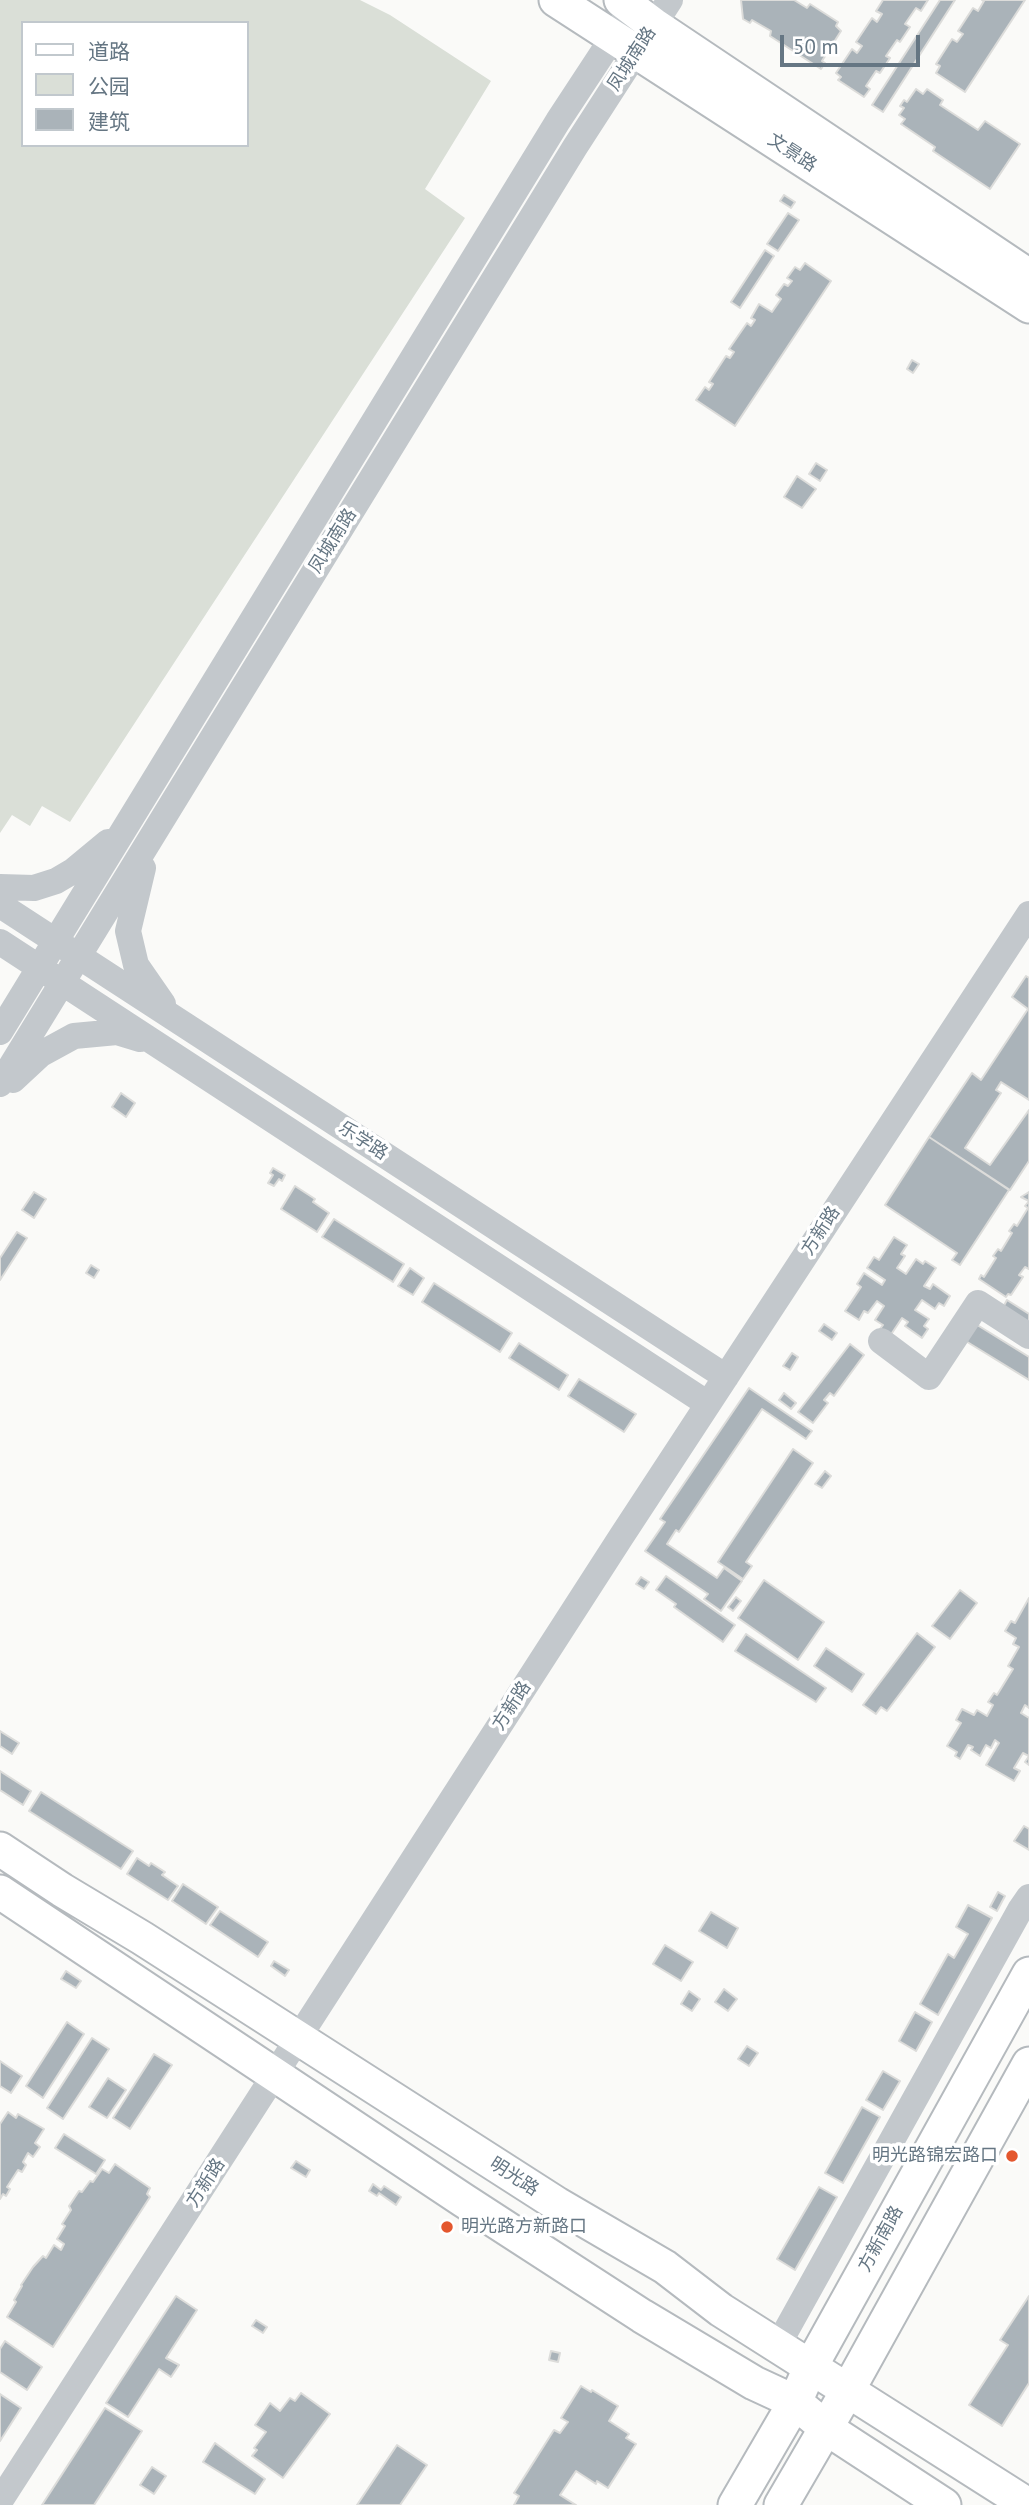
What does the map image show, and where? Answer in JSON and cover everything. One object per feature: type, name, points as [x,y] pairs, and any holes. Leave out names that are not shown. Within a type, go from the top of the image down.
[{"type":"main road","name":"文景路","points":[[556,0],[1029,306]]},
{"type":"main road","name":"文景路","points":[[643,6],[1029,276]]},
{"type":"main road","name":"明光路","points":[[0,1849],[557,2204],[665,2267],[721,2310],[1028,2505]]},
{"type":"main road","points":[[0,1892],[463,2200],[642,2316],[754,2383],[795,2402],[826,2428],[944,2505]]},
{"type":"main road","name":"方新南路","points":[[735,2505],[795,2402],[811,2366],[1029,1974]]},
{"type":"main road","points":[[781,2505],[1029,2064]]},
{"type":"street","name":"凤城南路","points":[[0,1084],[575,147],[643,6]]},
{"type":"street","name":"凤城南路","points":[[0,1032],[558,121],[625,45]]},
{"type":"street","points":[[0,887],[34,888],[56,881],[73,871],[129,821]]},
{"type":"street","points":[[152,836],[130,913],[128,930],[136,965],[160,1000],[179,1020]]},
{"type":"street","name":"乐学路","points":[[0,905],[726,1377]]},
{"type":"street","name":"方新路","points":[[0,2501],[708,1404],[1029,914]]},
{"type":"street","name":"乐学路","points":[[0,942],[708,1404]]},
{"type":"street","points":[[0,1094],[41,1054],[74,1036],[117,1032],[160,1046]]},
{"type":"street","points":[[881,1342],[929,1377],[978,1303],[1029,1336]]},
{"type":"street","points":[[778,2345],[1029,1897]]},
{"type":"green space","points":[[0,0],[360,0],[390,15],[491,81],[425,189],[465,218],[70,822],[42,806],[30,826],[12,815],[0,833]]},
{"type":"building","points":[[741,0],[794,0],[807,8],[810,4],[838,22],[836,26],[841,31],[822,61],[825,63],[821,69],[770,36],[771,31],[752,20],[750,23],[743,19]]},
{"type":"building","points":[[883,0],[928,0],[921,11],[916,8],[905,24],[910,27],[886,56],[890,58],[880,73],[876,71],[866,86],[870,89],[864,97],[838,80],[841,77],[836,73],[852,49],[857,53],[862,46],[856,42],[872,18],[877,22],[882,14],[876,11]]},
{"type":"building","points":[[940,0],[955,0],[883,112],[872,105]]},
{"type":"building","points":[[982,0],[1025,0],[965,92],[936,73],[940,66],[936,64],[952,39],[957,42],[963,34],[958,31],[973,8],[978,11],[984,1]]},
{"type":"building","points":[[916,89],[923,94],[927,89],[943,100],[940,105],[978,130],[985,121],[1020,144],[990,189],[933,151],[935,147],[901,124],[905,119],[899,115],[904,108],[900,106],[904,100],[907,102]]},
{"type":"building","points":[[784,195],[795,202],[791,208],[780,201]]},
{"type":"building","points":[[788,213],[799,220],[778,251],[767,244]]},
{"type":"building","points":[[765,250],[774,256],[740,308],[731,302]]},
{"type":"building","points":[[805,263],[831,281],[735,426],[696,400],[705,387],[709,390],[713,384],[709,382],[726,356],[730,358],[734,352],[729,349],[747,323],[751,326],[755,320],[751,318],[759,304],[772,312],[781,299],[776,295],[784,284],[788,286],[792,281],[787,278],[795,267],[800,270]]},
{"type":"building","points":[[912,360],[919,364],[913,373],[907,369]]},
{"type":"building","points":[[816,463],[827,470],[820,481],[809,474]]},
{"type":"building","points":[[797,476],[816,489],[802,508],[784,497]]},
{"type":"building","points":[[1026,976],[1029,978],[1029,1100],[1001,1082],[996,1090],[1001,1093],[965,1148],[990,1165],[1029,1110],[1029,1161],[1010,1190],[929,1137],[972,1073],[981,1080],[1028,1009],[1012,997]]},
{"type":"building","points":[[121,1093],[135,1103],[126,1117],[112,1107]]},
{"type":"building","points":[[929,1137],[1009,1190],[960,1265],[952,1260],[957,1253],[885,1205]]},
{"type":"building","points":[[273,1168],[285,1175],[282,1181],[279,1179],[274,1186],[268,1183],[273,1175],[270,1173]]},
{"type":"building","points":[[295,1186],[315,1199],[313,1202],[329,1213],[317,1232],[281,1209]]},
{"type":"building","points":[[34,1192],[46,1199],[34,1218],[22,1210]]},
{"type":"building","points":[[1029,1192],[1029,1201],[1021,1197]]},
{"type":"building","points":[[1029,1201],[1029,1269],[1025,1267],[1019,1275],[1023,1277],[1011,1295],[1006,1297],[979,1279],[981,1275],[984,1277],[996,1258],[993,1256],[998,1249],[1001,1251],[1012,1233],[1009,1231],[1014,1224],[1017,1226],[1028,1208],[1025,1206]]},
{"type":"building","points":[[334,1219],[404,1264],[393,1282],[322,1237]]},
{"type":"building","points":[[17,1232],[27,1238],[0,1280],[0,1258]]},
{"type":"building","points":[[894,1237],[907,1245],[901,1254],[905,1256],[897,1268],[906,1274],[916,1259],[923,1264],[925,1261],[936,1268],[924,1286],[930,1289],[933,1284],[950,1296],[944,1306],[939,1303],[935,1309],[922,1300],[915,1310],[929,1319],[924,1326],[928,1329],[922,1338],[905,1326],[908,1322],[902,1318],[890,1336],[880,1329],[883,1325],[875,1320],[884,1306],[877,1301],[868,1313],[864,1311],[859,1320],[845,1311],[861,1287],[857,1284],[864,1273],[882,1285],[885,1280],[867,1268],[874,1257],[879,1260]]},
{"type":"building","points":[[91,1265],[99,1270],[94,1278],[86,1273]]},
{"type":"building","points":[[410,1268],[424,1278],[413,1295],[398,1286]]},
{"type":"building","points":[[434,1283],[512,1333],[500,1352],[422,1302]]},
{"type":"building","points":[[1007,1300],[1029,1314],[1029,1326],[1002,1309]]},
{"type":"building","points":[[974,1323],[1029,1357],[1029,1380],[964,1340]]},
{"type":"building","points":[[824,1324],[837,1333],[832,1340],[819,1331]]},
{"type":"building","points":[[519,1343],[568,1375],[559,1390],[509,1358]]},
{"type":"building","points":[[850,1344],[864,1355],[834,1396],[830,1393],[824,1400],[828,1403],[813,1423],[798,1412]]},
{"type":"building","points":[[792,1353],[798,1357],[790,1370],[783,1366]]},
{"type":"building","points":[[579,1379],[636,1414],[624,1432],[568,1396]]},
{"type":"building","points":[[749,1388],[812,1431],[806,1439],[762,1409],[679,1532],[676,1530],[667,1544],[717,1578],[724,1568],[742,1581],[721,1611],[704,1599],[708,1594],[645,1551],[665,1522],[660,1519]]},
{"type":"building","points":[[784,1393],[796,1403],[791,1409],[779,1400]]},
{"type":"building","points":[[793,1449],[813,1463],[746,1562],[752,1566],[743,1579],[718,1562]]},
{"type":"building","points":[[825,1471],[831,1476],[822,1488],[815,1484]]},
{"type":"building","points":[[666,1576],[735,1625],[723,1642],[674,1607],[676,1604],[656,1590]]},
{"type":"building","points":[[641,1577],[649,1582],[644,1589],[636,1584]]},
{"type":"building","points":[[764,1580],[824,1622],[798,1660],[738,1618]]},
{"type":"building","points":[[960,1590],[977,1603],[950,1639],[932,1626]]},
{"type":"building","points":[[736,1597],[741,1601],[733,1611],[728,1607]]},
{"type":"building","points":[[1029,1598],[1029,1708],[1025,1705],[1021,1713],[1029,1718],[1029,1756],[1023,1753],[1014,1768],[1020,1771],[1014,1781],[986,1765],[999,1743],[995,1740],[991,1748],[986,1745],[980,1756],[968,1745],[960,1759],[955,1756],[957,1752],[947,1746],[961,1723],[956,1720],[962,1709],[974,1715],[977,1710],[987,1716],[993,1705],[988,1702],[994,1693],[997,1695],[1013,1669],[1008,1666],[1019,1647],[1013,1644],[1016,1638],[1005,1631],[1011,1621],[1015,1623]]},
{"type":"building","points":[[917,1633],[935,1647],[887,1711],[881,1707],[876,1714],[863,1705]]},
{"type":"building","points":[[746,1634],[826,1688],[816,1702],[735,1651]]},
{"type":"building","points":[[826,1648],[864,1674],[852,1692],[814,1666]]},
{"type":"building","points":[[0,1731],[19,1743],[12,1754],[0,1746]]},
{"type":"building","points":[[0,1771],[31,1791],[23,1805],[0,1790]]},
{"type":"building","points":[[41,1792],[133,1851],[121,1869],[29,1811]]},
{"type":"building","points":[[1024,1826],[1029,1829],[1029,1850],[1014,1841]]},
{"type":"building","points":[[137,1858],[165,1872],[162,1875],[178,1886],[168,1900],[127,1874]]},
{"type":"building","points":[[183,1884],[218,1907],[206,1924],[172,1901]]},
{"type":"building","points":[[998,1892],[1005,1896],[997,1911],[990,1907]]},
{"type":"building","points":[[968,1905],[992,1918],[938,2015],[920,2004],[948,1954],[954,1958],[968,1934],[956,1927]]},
{"type":"building","points":[[220,1911],[268,1942],[258,1957],[210,1925]]},
{"type":"building","points":[[711,1912],[738,1928],[727,1948],[699,1931]]},
{"type":"building","points":[[665,1945],[693,1962],[681,1981],[653,1964]]},
{"type":"building","points":[[274,1961],[289,1970],[285,1976],[271,1966]]},
{"type":"building","points":[[66,1971],[81,1981],[76,1988],[61,1979]]},
{"type":"building","points":[[724,1989],[737,1999],[728,2011],[715,2002]]},
{"type":"building","points":[[689,1991],[700,1999],[692,2011],[681,2004]]},
{"type":"building","points":[[915,2012],[932,2022],[916,2051],[899,2041]]},
{"type":"building","points":[[67,2022],[84,2034],[43,2098],[26,2086]]},
{"type":"building","points":[[92,2038],[109,2049],[63,2119],[47,2108]]},
{"type":"building","points":[[747,2046],[758,2053],[749,2066],[738,2059]]},
{"type":"building","points":[[154,2054],[172,2065],[130,2129],[113,2118]]},
{"type":"building","points":[[0,2061],[22,2076],[11,2093],[0,2086]]},
{"type":"building","points":[[883,2071],[900,2081],[883,2110],[866,2100]]},
{"type":"building","points":[[108,2078],[126,2090],[107,2118],[89,2107]]},
{"type":"building","points":[[862,2107],[880,2117],[843,2183],[825,2173]]},
{"type":"building","points":[[8,2112],[16,2118],[18,2114],[44,2129],[35,2143],[40,2147],[33,2157],[28,2153],[22,2172],[18,2170],[7,2187],[10,2189],[6,2196],[3,2194],[0,2199],[0,2124]]},
{"type":"building","points":[[64,2134],[105,2160],[96,2174],[55,2148]]},
{"type":"building","points":[[296,2161],[310,2170],[306,2177],[291,2168]]},
{"type":"building","points":[[115,2164],[150,2188],[147,2194],[150,2197],[53,2347],[7,2317],[16,2302],[14,2300],[21,2285],[33,2267],[43,2256],[46,2258],[54,2245],[61,2250],[64,2244],[57,2239],[71,2210],[69,2206],[79,2191],[82,2192],[90,2181],[93,2182],[102,2169],[109,2173]]},
{"type":"building","points":[[373,2184],[381,2190],[384,2186],[401,2197],[396,2205],[379,2193],[377,2196],[369,2191]]},
{"type":"building","points":[[819,2187],[837,2197],[795,2270],[777,2259]]},
{"type":"building","points":[[176,2296],[197,2310],[166,2358],[179,2365],[171,2377],[159,2369],[128,2417],[106,2403]]},
{"type":"building","points":[[1029,2296],[1029,2383],[1002,2426],[969,2405],[1008,2345],[1000,2340]]},
{"type":"building","points":[[256,2320],[267,2327],[263,2333],[252,2326]]},
{"type":"building","points":[[5,2341],[42,2367],[27,2390],[0,2372],[0,2349]]},
{"type":"building","points":[[551,2351],[560,2353],[558,2362],[549,2360]]},
{"type":"building","points":[[581,2386],[618,2406],[609,2421],[629,2434],[626,2438],[636,2444],[608,2488],[576,2471],[560,2495],[576,2505],[514,2505],[519,2496],[514,2493],[554,2430],[560,2433],[568,2422],[561,2418]]},
{"type":"building","points":[[301,2393],[330,2414],[283,2478],[252,2456],[257,2450],[254,2448],[266,2432],[255,2425],[270,2403],[280,2411],[290,2398],[295,2401]]},
{"type":"building","points":[[0,2394],[21,2408],[0,2441]]},
{"type":"building","points":[[105,2408],[142,2431],[94,2505],[42,2505]]},
{"type":"building","points":[[215,2443],[265,2479],[255,2494],[203,2462]]},
{"type":"building","points":[[397,2445],[427,2465],[400,2505],[357,2505]]},
{"type":"building","points":[[152,2467],[166,2476],[154,2494],[140,2485]]},
{"type":"place","name":"明光路锦宏路口","points":[[1012,2156]]},
{"type":"place","name":"明光路方新路口","points":[[447,2227]]}]
